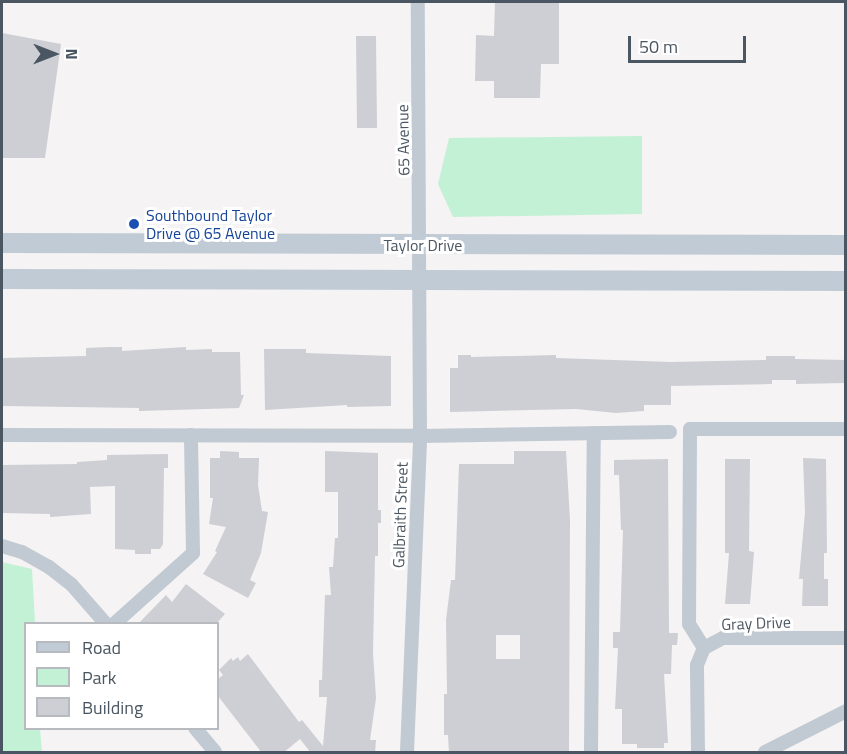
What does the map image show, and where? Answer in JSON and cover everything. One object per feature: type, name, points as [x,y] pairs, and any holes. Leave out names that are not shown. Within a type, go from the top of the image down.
[{"type":"main road","name":"Taylor Drive","points":[[2,243],[846,245]]},
{"type":"main road","name":"Taylor Drive","points":[[2,279],[846,281]]},
{"type":"street","name":"65 Avenue","points":[[418,2],[420,279]]},
{"type":"street","name":"Galbraith Street","points":[[407,753],[420,436],[420,279]]},
{"type":"street","points":[[704,648],[689,624],[690,429],[846,429]]},
{"type":"street","points":[[2,435],[420,436],[670,432]]},
{"type":"street","points":[[591,753],[594,433]]},
{"type":"street","points":[[116,622],[193,553],[191,435]]},
{"type":"street","points":[[2,546],[22,552],[49,567],[71,584],[104,622]]},
{"type":"street","name":"Gray Drive","points":[[698,753],[697,665],[704,648],[723,638],[846,638]]},
{"type":"street","points":[[765,753],[846,711]]},
{"type":"street","points":[[196,730],[215,753]]},
{"type":"green space","points":[[642,136],[642,214],[453,217],[438,184],[449,138]]},
{"type":"green space","points":[[2,562],[32,569],[35,622],[24,622],[24,730],[40,730],[42,752],[2,752]]},
{"type":"building","points":[[495,2],[559,2],[559,64],[541,64],[540,98],[494,98],[494,81],[475,81],[476,35],[494,36]]},
{"type":"building","points":[[2,33],[61,44],[45,158],[2,158]]},
{"type":"building","points":[[356,36],[376,36],[377,128],[357,128]]},
{"type":"building","points":[[122,347],[122,351],[186,347],[186,350],[212,349],[212,352],[240,352],[241,395],[244,395],[239,408],[139,411],[139,408],[2,406],[2,358],[86,356],[86,348]]},
{"type":"building","points":[[264,349],[306,349],[306,353],[391,356],[391,406],[347,407],[347,405],[265,410]]},
{"type":"building","points":[[458,355],[471,355],[471,357],[556,355],[556,358],[671,362],[766,360],[766,356],[795,356],[795,359],[846,360],[846,383],[796,384],[796,380],[772,380],[772,384],[671,386],[671,405],[644,405],[644,411],[616,413],[576,409],[450,412],[450,368],[458,368]]},
{"type":"building","points":[[220,451],[239,452],[239,458],[259,458],[258,485],[262,511],[268,512],[261,553],[250,580],[256,583],[248,598],[203,574],[217,552],[215,551],[226,527],[209,524],[213,498],[210,498],[210,458],[220,458]]},
{"type":"building","points":[[325,451],[378,453],[378,510],[381,510],[381,523],[378,523],[378,556],[375,556],[373,653],[376,698],[370,740],[376,740],[375,753],[311,753],[300,739],[283,753],[262,753],[219,697],[219,678],[223,675],[219,670],[231,658],[233,661],[238,657],[240,661],[248,654],[299,722],[302,720],[323,746],[327,697],[319,697],[319,680],[322,680],[325,595],[331,595],[329,567],[333,567],[335,538],[338,538],[338,492],[325,492]]},
{"type":"building","points":[[514,451],[566,451],[570,520],[569,752],[449,753],[448,735],[444,735],[444,694],[447,694],[446,620],[451,580],[455,580],[459,464],[514,464]],"holes":[[[496,635],[520,635],[520,659],[496,659]]]},
{"type":"building","points":[[168,454],[168,468],[164,468],[163,544],[160,549],[151,549],[151,554],[135,554],[135,550],[115,549],[115,486],[90,487],[91,514],[50,517],[50,514],[2,513],[2,465],[77,464],[77,462],[107,460],[107,455]]},
{"type":"building","points":[[803,458],[826,459],[827,553],[824,553],[824,579],[828,579],[828,606],[802,606],[803,579],[799,579],[805,512]]},
{"type":"building","points":[[668,459],[669,633],[678,633],[677,645],[672,645],[671,674],[664,674],[668,743],[664,743],[664,748],[637,748],[637,744],[622,744],[622,709],[615,709],[618,648],[613,648],[613,632],[620,632],[623,530],[621,530],[619,475],[614,475],[614,460]]},
{"type":"building","points":[[725,459],[750,459],[749,551],[754,552],[750,604],[725,604],[729,553],[725,553]]},
{"type":"building","points":[[186,584],[225,614],[218,622],[140,622],[166,595],[172,602]]},
{"type":"place","name":"Southbound Taylor Drive @ 65 Avenue","points":[[134,224]]}]
